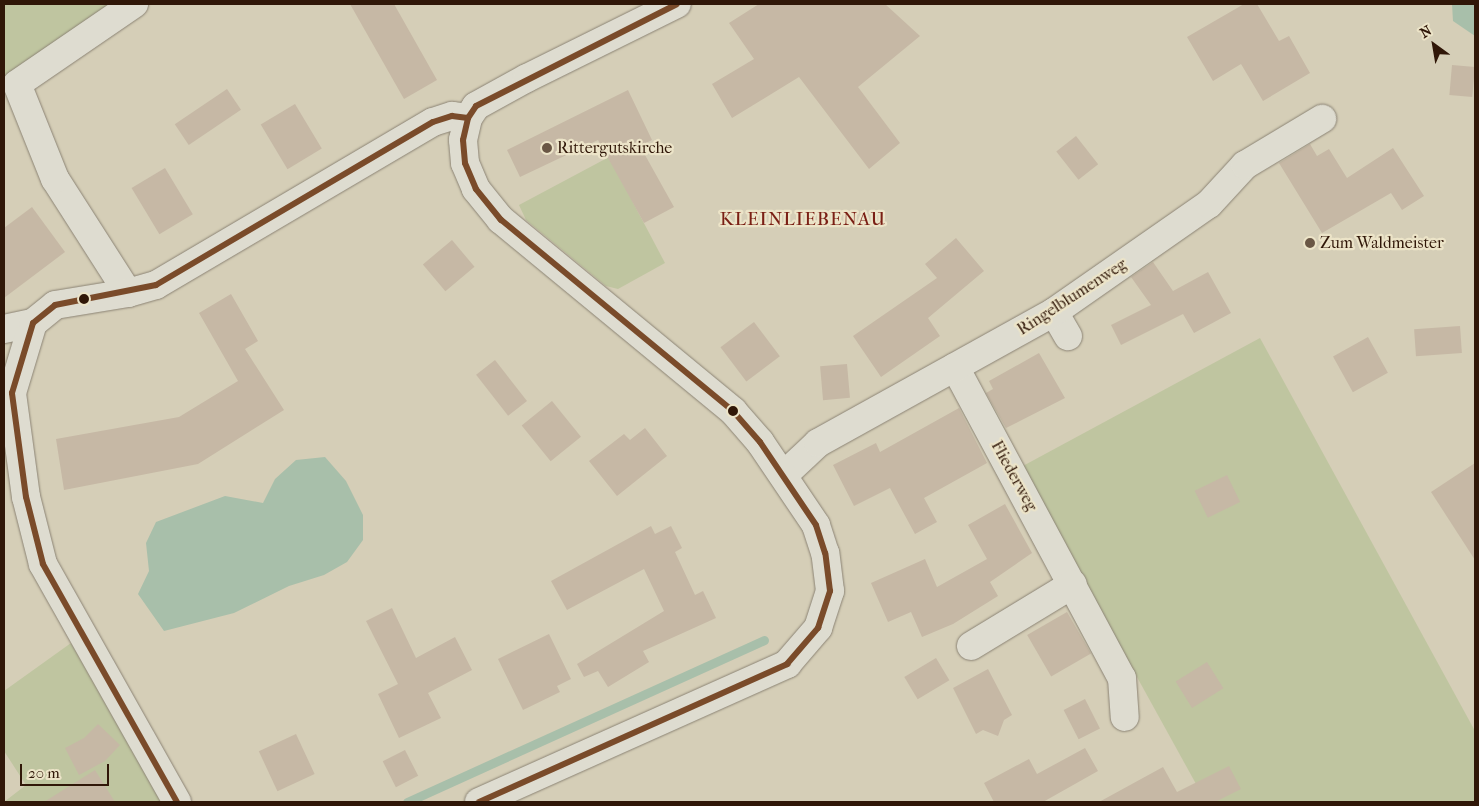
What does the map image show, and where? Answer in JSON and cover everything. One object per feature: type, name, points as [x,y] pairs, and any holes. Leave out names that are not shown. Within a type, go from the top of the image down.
[{"type":"street","points":[[128,293],[55,179],[17,84],[134,4]]},
{"type":"street","points":[[479,802],[787,664],[818,628],[830,591],[825,554],[816,525],[785,474],[732,411],[501,220],[476,189],[465,162],[463,140],[468,118],[487,99],[677,4]]},
{"type":"street","points":[[4,328],[33,323],[55,305],[128,293],[156,285],[433,122],[452,116],[468,118]]},
{"type":"street","name":"Ringelblumenweg","points":[[785,474],[818,443],[1054,312],[1209,204],[1245,165],[1322,119]]},
{"type":"street","points":[[1054,312],[1068,336]]},
{"type":"street","points":[[33,323],[12,393],[26,497],[43,564],[177,802]]},
{"type":"street","name":"Fliederweg","points":[[955,367],[1122,678],[1125,717]]},
{"type":"street","points":[[971,646],[1073,584]]},
{"type":"shaded area","points":[[4,4],[114,4],[4,79]]},
{"type":"shaded area","points":[[1452,4],[1475,4],[1475,36],[1453,21]]},
{"type":"shaded area","points":[[609,157],[665,263],[618,289],[606,286],[526,220],[519,205]]},
{"type":"shaded area","points":[[1260,338],[1475,731],[1475,802],[1206,802],[1021,467]]},
{"type":"shaded area","points":[[325,457],[346,481],[363,515],[363,540],[347,562],[324,575],[289,586],[234,613],[164,631],[138,594],[149,571],[146,543],[156,522],[225,496],[263,503],[275,479],[296,460]]},
{"type":"shaded area","points":[[71,643],[161,802],[4,802],[26,785],[4,751],[4,691]]},
{"type":"building","points":[[350,4],[394,4],[437,80],[404,99]]},
{"type":"building","points":[[759,4],[885,4],[920,36],[858,87],[900,143],[869,169],[799,77],[732,118],[712,84],[754,59],[729,23]]},
{"type":"building","points":[[1244,4],[1257,4],[1279,41],[1289,36],[1310,73],[1263,101],[1241,64],[1213,81],[1187,37]]},
{"type":"building","points":[[1452,65],[1475,67],[1472,97],[1449,95]]},
{"type":"building","points":[[227,89],[241,110],[189,145],[175,124]]},
{"type":"building","points":[[628,90],[652,140],[640,146],[674,207],[644,223],[598,140],[520,177],[507,150]]},
{"type":"building","points":[[295,104],[322,149],[287,169],[261,125]]},
{"type":"building","points":[[1076,136],[1098,164],[1078,180],[1056,151]]},
{"type":"building","points":[[1310,144],[1317,156],[1329,149],[1347,178],[1393,148],[1424,196],[1402,210],[1391,193],[1322,233],[1279,163]]},
{"type":"building","points":[[165,168],[193,214],[159,234],[132,188]]},
{"type":"building","points":[[32,207],[65,252],[4,298],[4,228]]},
{"type":"building","points":[[956,238],[984,271],[928,318],[940,336],[881,377],[853,336],[937,278],[925,264]]},
{"type":"building","points":[[452,240],[474,267],[445,291],[423,264]]},
{"type":"building","points":[[1153,262],[1173,291],[1208,272],[1231,313],[1194,333],[1183,314],[1121,345],[1111,325],[1151,305],[1131,277]]},
{"type":"building","points":[[231,294],[258,341],[245,349],[284,410],[198,464],[64,490],[56,439],[179,417],[238,381],[199,313]]},
{"type":"building","points":[[754,322],[780,356],[746,382],[720,347]]},
{"type":"building","points":[[1460,326],[1462,353],[1416,356],[1414,329]]},
{"type":"building","points":[[1368,337],[1388,373],[1353,392],[1333,356]]},
{"type":"building","points":[[1039,353],[1065,398],[1006,428],[986,393],[993,389],[989,381]]},
{"type":"building","points":[[495,360],[527,401],[508,416],[476,375]]},
{"type":"building","points":[[847,364],[850,398],[823,400],[820,366]]},
{"type":"building","points":[[552,401],[581,437],[551,461],[522,426]]},
{"type":"building","points":[[959,408],[987,463],[924,498],[937,522],[915,534],[890,488],[854,506],[833,465],[876,443],[880,452]]},
{"type":"building","points":[[645,428],[667,456],[617,496],[589,461],[624,434],[630,440]]},
{"type":"building","points":[[1475,463],[1475,560],[1431,492]]},
{"type":"building","points":[[1227,475],[1240,502],[1208,518],[1195,491]]},
{"type":"building","points":[[1005,504],[1032,553],[990,582],[998,596],[953,624],[922,637],[911,612],[888,622],[871,583],[925,559],[937,587],[987,559],[968,525]]},
{"type":"building","points":[[651,526],[655,534],[671,526],[682,548],[675,552],[695,595],[703,591],[716,618],[643,651],[649,662],[608,687],[598,671],[584,677],[577,664],[664,611],[644,569],[567,610],[551,581]]},
{"type":"building","points":[[392,608],[416,658],[455,637],[472,670],[428,693],[441,718],[399,738],[378,694],[398,684],[366,621]]},
{"type":"building","points":[[1067,612],[1091,654],[1051,677],[1027,635]]},
{"type":"building","points":[[549,634],[571,679],[557,686],[560,692],[523,710],[498,659]]},
{"type":"building","points":[[936,658],[949,680],[918,699],[904,677]]},
{"type":"building","points":[[1207,662],[1223,688],[1192,708],[1176,682]]},
{"type":"building","points":[[988,669],[1012,715],[1004,720],[998,736],[983,730],[976,734],[953,688]]},
{"type":"building","points":[[1085,699],[1100,728],[1079,739],[1064,710]]},
{"type":"building","points":[[98,724],[120,745],[105,761],[79,775],[65,748],[84,738]]},
{"type":"building","points":[[296,734],[315,774],[277,791],[259,751]]},
{"type":"building","points":[[1085,748],[1098,771],[1043,802],[994,802],[984,783],[1029,759],[1037,774]]},
{"type":"building","points":[[405,750],[418,776],[396,787],[383,761]]},
{"type":"building","points":[[1229,766],[1241,789],[1215,802],[1099,802],[1163,767],[1177,792]]},
{"type":"building","points":[[95,770],[115,802],[44,802]]},
{"type":"waterway","points":[[407,802],[764,640]]},
{"type":"transit line","points":[[479,802],[787,664],[818,628],[830,591],[825,553],[816,525],[760,442],[733,411],[501,220],[476,189],[465,163],[463,140],[468,118],[476,106],[677,4]]},
{"type":"transit line","points":[[177,802],[43,564],[26,497],[12,393],[33,323],[55,305],[156,285],[433,122],[452,116],[468,118]]},
{"type":"place","name":"Rittergutskirche","points":[[547,148]]},
{"type":"place","name":"Zum Waldmeister","points":[[1310,243]]},
{"type":"district","name":"KLEINLIEBENAU","points":[[803,220]]}]
